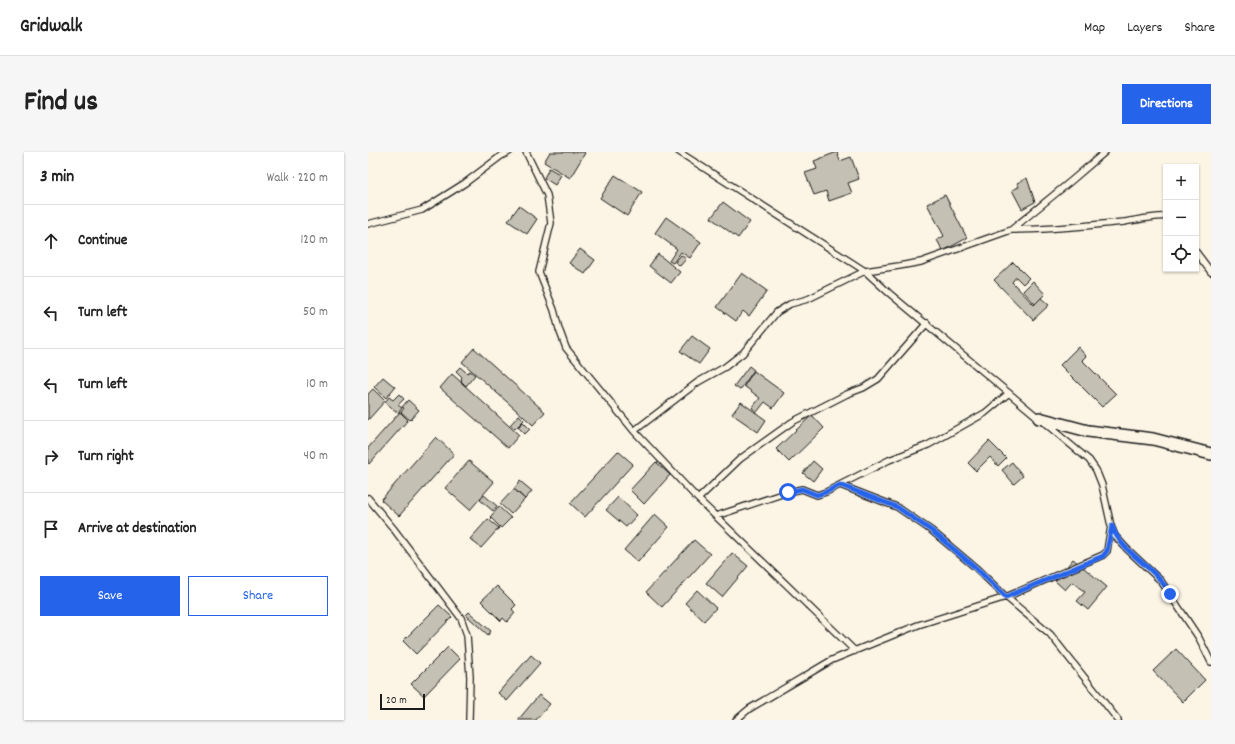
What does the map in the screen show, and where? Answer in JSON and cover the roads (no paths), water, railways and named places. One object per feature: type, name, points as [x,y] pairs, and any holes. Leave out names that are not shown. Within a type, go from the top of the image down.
[{"type":"street","points":[[1039,418],[1088,431],[1153,439],[1211,454]]},
{"type":"lane","points":[[368,224],[422,210],[466,183],[501,156],[509,152]]},
{"type":"lane","points":[[526,152],[547,195],[551,224],[539,272],[554,310],[566,348],[634,431],[698,499],[855,650]]},
{"type":"lane","points":[[679,152],[865,271],[889,293],[927,323],[1089,460],[1102,485],[1115,536],[1161,581],[1199,638],[1211,662]]},
{"type":"lane","points":[[634,431],[698,382],[725,367],[743,353],[777,312],[790,304],[808,299],[865,271],[921,262],[1010,230],[1105,152]]},
{"type":"lane","points":[[1010,230],[1038,230],[1086,226],[1163,216]]},
{"type":"lane","points":[[1199,256],[1211,272]]},
{"type":"lane","points":[[698,499],[740,459],[792,422],[847,394],[864,388],[878,379],[927,323]]},
{"type":"lane","points":[[716,516],[788,492],[802,489],[817,495],[826,492],[889,460],[928,446],[985,413],[1009,393]]},
{"type":"lane","points":[[840,485],[897,507],[932,531],[976,568],[1006,597],[1050,634],[1118,720]]},
{"type":"lane","points":[[368,498],[393,528],[461,618],[467,635],[470,677],[469,720]]},
{"type":"lane","points":[[736,720],[749,709],[832,660],[918,625],[1006,597],[1103,556],[1107,551],[1112,526]]}]
